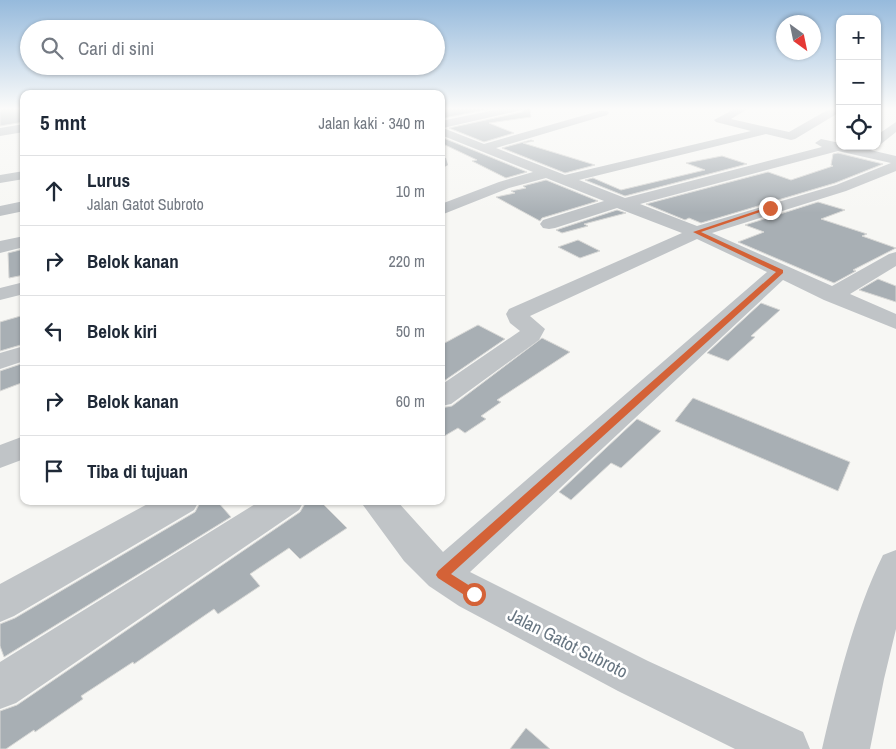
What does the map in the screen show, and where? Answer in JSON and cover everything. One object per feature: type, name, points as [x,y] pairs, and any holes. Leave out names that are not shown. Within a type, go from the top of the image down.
[{"type":"street","points":[[469,143],[598,194],[625,195],[836,147]]},
{"type":"street","points":[[482,148],[500,143]]},
{"type":"street","points":[[563,180],[715,143]]},
{"type":"street","points":[[819,143],[836,147]]},
{"type":"street","points":[[870,150],[896,160]]},
{"type":"street","points":[[445,395],[531,335],[533,329],[518,318],[517,314],[520,312],[696,232],[745,215],[841,188],[896,166]]},
{"type":"street","points":[[549,224],[625,195],[699,170]]},
{"type":"street","points":[[445,208],[504,185],[547,173]]},
{"type":"street","points":[[0,180],[20,176]]},
{"type":"street","points":[[625,195],[696,232],[781,272],[896,322]]},
{"type":"street","points":[[0,211],[20,207]]},
{"type":"street","points":[[0,248],[20,242]]},
{"type":"street","points":[[832,295],[896,258]]},
{"type":"street","points":[[442,575],[781,272]]},
{"type":"street","points":[[0,294],[20,289]]},
{"type":"street","points":[[0,361],[20,354]]},
{"type":"street","points":[[0,457],[20,448]]},
{"type":"street","points":[[0,604],[175,505]]},
{"type":"street","points":[[0,687],[281,505]]},
{"type":"street","name":"Jalan Gatot Subroto","points":[[380,505],[417,550],[442,575],[474,594],[633,676],[786,749]]},
{"type":"street","points":[[846,749],[855,704],[886,594],[896,566]]},
{"type":"building","points":[[445,143],[456,143],[527,172],[506,178],[472,161],[477,160],[445,145]]},
{"type":"building","points":[[523,143],[595,165],[565,173],[502,148]]},
{"type":"building","points":[[838,153],[883,164],[835,183],[701,223],[689,218],[685,220],[646,204],[768,172],[791,180],[833,166],[831,165],[833,154]]},
{"type":"building","points":[[722,156],[747,164],[625,196],[585,180],[593,178],[621,190],[705,170],[686,163]]},
{"type":"building","points":[[546,180],[598,201],[542,218],[540,221],[496,197],[515,193],[511,191],[526,188],[523,186]]},
{"type":"building","points":[[818,202],[845,210],[821,219],[867,234],[862,236],[896,248],[853,270],[856,271],[834,283],[738,242],[764,232],[745,225]]},
{"type":"building","points":[[617,210],[626,213],[584,224],[588,226],[562,233],[556,230]]},
{"type":"building","points":[[578,240],[600,251],[580,258],[558,247]]},
{"type":"building","points":[[20,250],[20,276],[9,278],[8,253]]},
{"type":"building","points":[[878,279],[896,286],[896,302],[859,290]]},
{"type":"building","points":[[761,303],[780,310],[751,336],[755,337],[728,361],[707,353]]},
{"type":"building","points":[[20,316],[20,345],[0,351],[0,322]]},
{"type":"building","points":[[478,325],[505,339],[445,380],[445,343]]},
{"type":"building","points":[[542,338],[570,352],[497,400],[501,402],[481,416],[486,419],[465,433],[458,428],[445,436],[445,407],[452,406]]},
{"type":"building","points":[[20,364],[20,384],[0,391],[0,371]]},
{"type":"building","points":[[693,398],[850,462],[838,491],[675,421]]},
{"type":"building","points":[[637,419],[661,431],[621,468],[611,463],[571,500],[559,492]]},
{"type":"building","points":[[199,505],[220,505],[231,517],[4,657],[0,646],[0,624],[15,618],[195,512]]},
{"type":"building","points":[[304,505],[324,505],[347,528],[300,559],[289,548],[250,574],[260,586],[218,614],[214,609],[134,664],[133,662],[81,696],[83,699],[35,732],[34,730],[6,749],[0,749],[0,711],[17,705],[300,512]]},
{"type":"building","points":[[526,728],[550,749],[510,749]]},
{"type":"route","points":[[474,594],[442,575],[781,272],[696,232],[770,208]]}]
